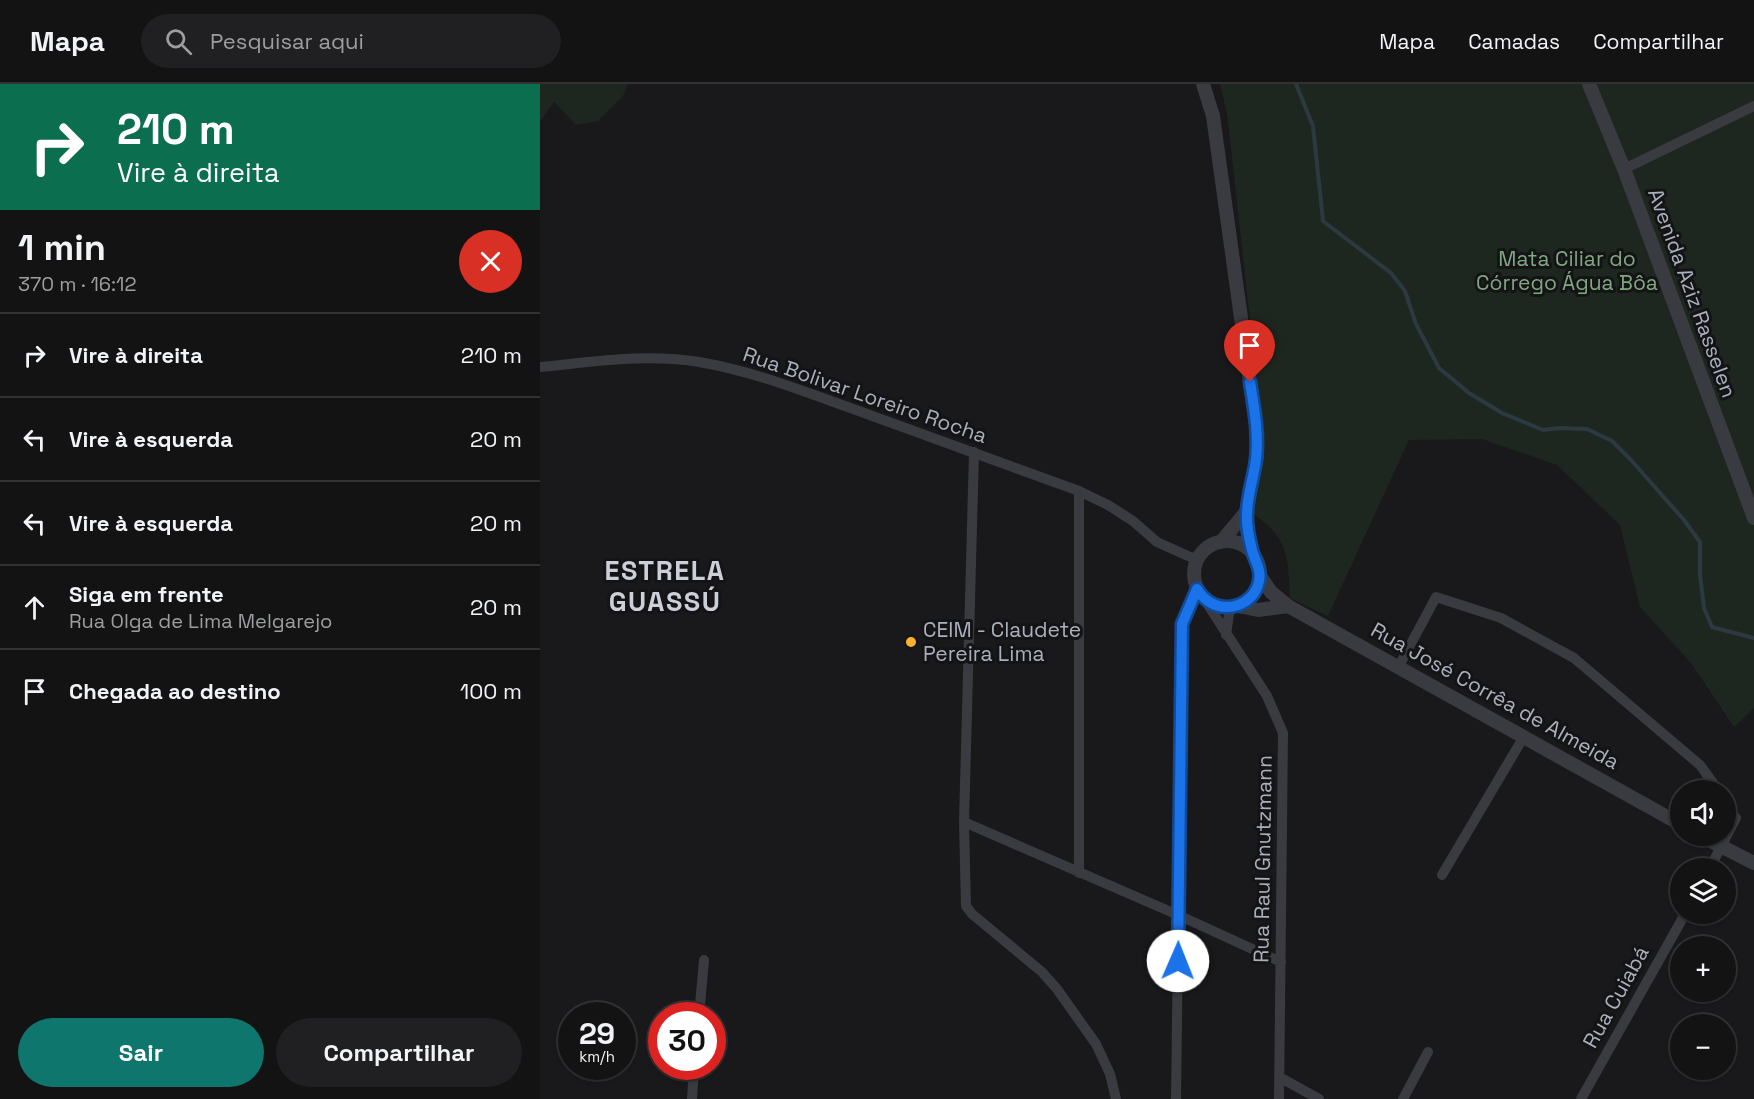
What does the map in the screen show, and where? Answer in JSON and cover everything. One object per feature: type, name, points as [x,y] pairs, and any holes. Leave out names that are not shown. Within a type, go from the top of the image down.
[{"type":"street","points":[[1203,84],[1213,116],[1256,426],[1257,457],[1246,512],[1248,536],[1260,568],[1260,576],[1253,594],[1234,607],[1226,635]]},
{"type":"street","name":"Avenida Aziz Rasselen","points":[[1589,84],[1624,169],[1754,518]]},
{"type":"street","points":[[1624,169],[1754,106]]},
{"type":"street","name":"Rua Bolivar Loreiro Rocha","points":[[540,368],[662,358],[699,362],[744,372],[1079,491],[1108,505],[1133,521],[1157,542],[1197,560]]},
{"type":"street","points":[[974,452],[964,822],[966,906],[972,914],[1042,972],[1057,988],[1096,1044],[1110,1074],[1116,1099]]},
{"type":"street","points":[[1079,491],[1079,873]]},
{"type":"street","points":[[1246,512],[1221,542],[1203,551],[1197,560],[1194,574],[1199,592],[1214,605],[1258,610],[1288,606]]},
{"type":"street","points":[[1221,542],[1238,543],[1253,553]]},
{"type":"street","name":"Rua José Corrêa de Almeida","points":[[1260,576],[1271,592],[1288,606],[1670,819]]},
{"type":"street","points":[[1176,1099],[1182,624],[1199,592]]},
{"type":"street","name":"Rua Raul Gnutzmann","points":[[1199,592],[1267,696],[1283,733],[1279,1099]]},
{"type":"street","points":[[1399,666],[1436,597],[1501,618],[1574,658],[1700,765],[1711,780]]},
{"type":"street","points":[[1442,875],[1523,738]]},
{"type":"street","points":[[964,822],[1281,962]]},
{"type":"street","points":[[1716,858],[1722,847],[1754,863]]},
{"type":"street","name":"Rua Cuiabá","points":[[1581,1099],[1679,924]]},
{"type":"street","points":[[700,1002],[704,960]]},
{"type":"street","points":[[1403,1099],[1428,1052]]},
{"type":"street","points":[[1279,1077],[1319,1099]]},
{"type":"street","points":[[692,1099],[693,1080]]},
{"type":"green space","points":[[540,84],[628,84],[623,96],[598,121],[576,125],[554,102],[540,122]]},
{"type":"green space","name":"Mata Ciliar do Córrego Água Bôa","points":[[1220,84],[1754,84],[1754,708],[1734,727],[1691,663],[1640,607],[1620,525],[1557,465],[1482,439],[1409,440],[1328,616],[1290,598],[1287,560],[1280,540],[1264,522],[1252,513],[1262,470],[1262,429],[1227,114]]},
{"type":"waterway","points":[[1296,84],[1313,126],[1323,221],[1391,273],[1405,291],[1416,324],[1439,368],[1469,393],[1502,413],[1543,430],[1587,429],[1612,441],[1684,520],[1700,542],[1700,575],[1704,608],[1712,627],[1754,638]]},
{"type":"place","name":"CEIM - Claudete Pereira Lima","points":[[911,642]]},
{"type":"district","name":"ESTRELA GUASSÚ","points":[[665,586]]},
{"type":"route","points":[[1178,961],[1182,624],[1197,589],[1206,600],[1214,605],[1230,607],[1238,606],[1246,601],[1258,586],[1260,568],[1248,536],[1246,512],[1257,457],[1256,426],[1250,382]]}]
